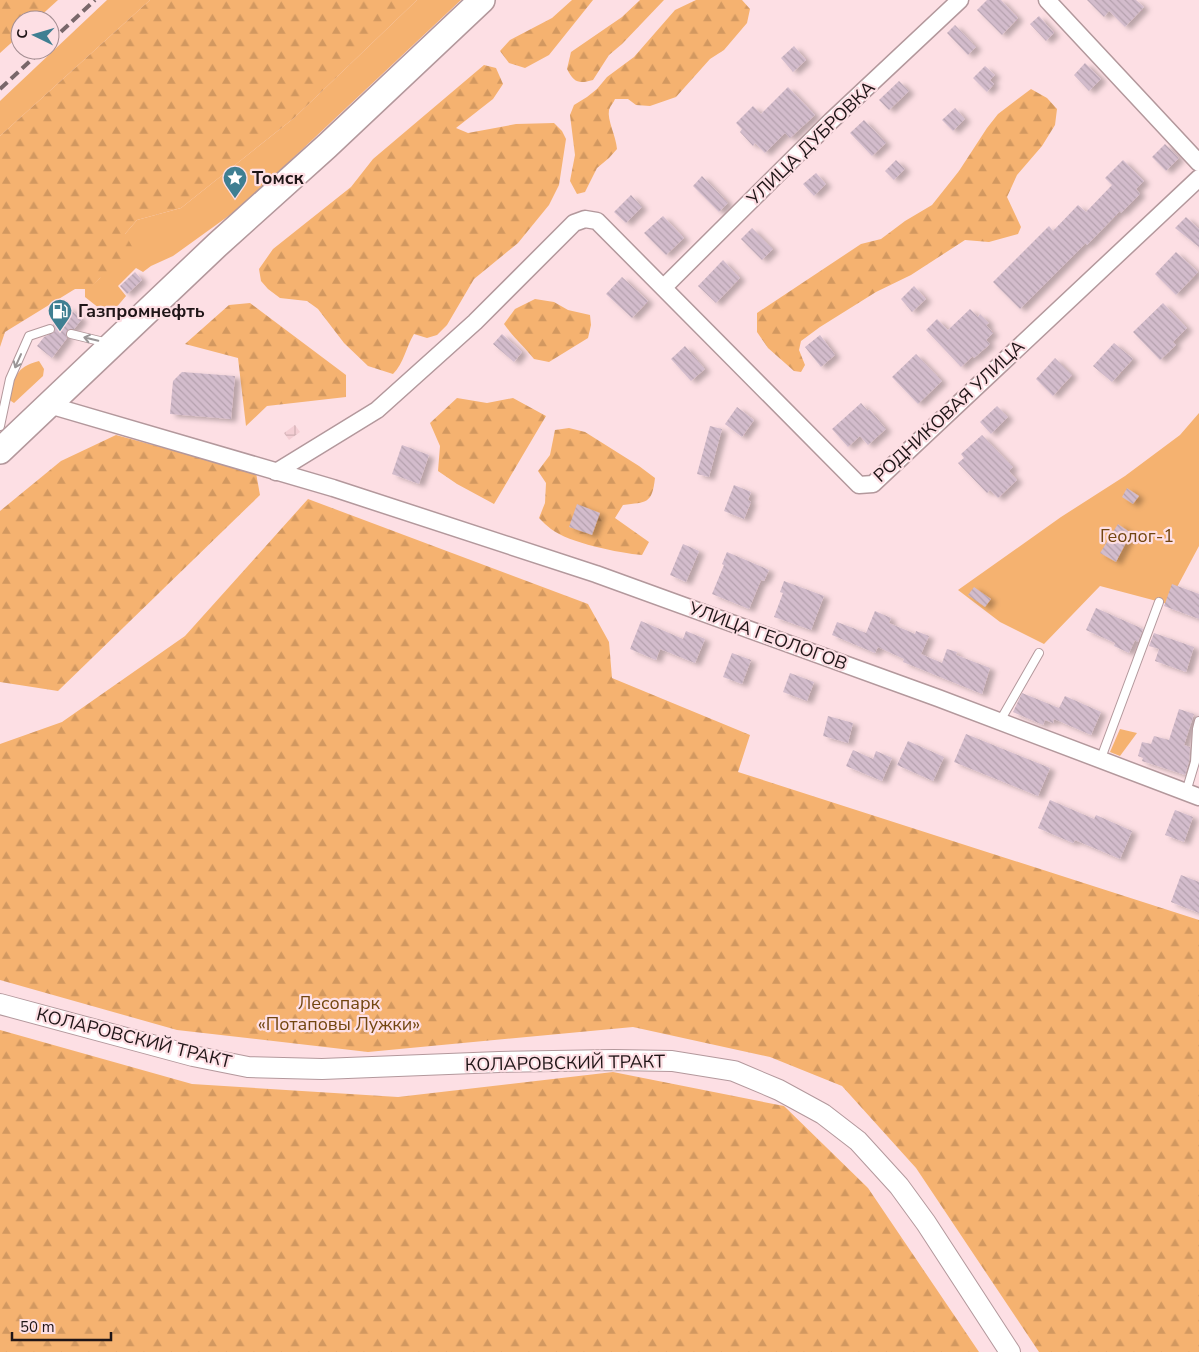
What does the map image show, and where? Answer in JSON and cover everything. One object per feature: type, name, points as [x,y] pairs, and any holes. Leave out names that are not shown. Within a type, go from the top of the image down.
[{"type":"main road","points":[[0,451],[216,245],[327,146],[482,0]]},
{"type":"street","name":"УЛИЦА ДУБРОВКА","points":[[664,287],[831,121],[960,0]]},
{"type":"street","points":[[1047,0],[1199,163]]},
{"type":"street","name":"РОДНИКОВАЯ УЛИЦА","points":[[276,472],[377,410],[475,322],[569,228],[580,220],[585,219],[597,221],[859,485],[873,484],[1199,178]]},
{"type":"street","name":"УЛИЦА ГЕОЛОГОВ","points":[[49,405],[333,488],[596,574],[1000,720],[1192,794]]},
{"type":"street","name":"КОЛАРОВСКИЙ ТРАКТ","points":[[0,1004],[194,1056],[248,1067],[322,1069],[499,1062],[614,1060],[672,1061],[734,1072],[779,1090],[823,1114],[858,1141],[899,1186],[926,1223],[1010,1352]]},
{"type":"lane","points":[[0,426],[10,379],[29,336],[50,329]]},
{"type":"lane","points":[[70,334],[112,344]]},
{"type":"lane","points":[[1101,758],[1159,602]]},
{"type":"lane","points":[[1000,720],[1039,653]]},
{"type":"lane","points":[[1192,794],[1199,721]]},
{"type":"shaded area","points":[[295,425],[300,432],[289,440],[284,433]]},
{"type":"green space","points":[[0,0],[58,0],[47,10],[10,10],[10,44],[0,53]]},
{"type":"green space","points":[[107,0],[150,0],[0,136],[0,101],[43,60],[60,60],[60,44]]},
{"type":"green space","points":[[150,0],[417,0],[294,118],[181,208],[137,220],[125,234],[134,250],[100,278],[90,289],[75,289],[5,332],[0,347],[0,136]]},
{"type":"green space","points":[[417,0],[461,0],[241,207],[173,256],[151,266],[143,272],[136,268],[118,286],[126,296],[109,316],[85,297],[85,289],[90,288],[100,278],[125,234],[137,220],[181,208],[294,118]]},
{"type":"green space","points":[[572,0],[593,0],[549,55],[525,68],[509,63],[500,51],[510,40],[552,18]]},
{"type":"green space","points":[[640,0],[664,0],[609,55],[593,80],[580,82],[575,80],[567,69],[571,52],[622,17]]},
{"type":"green space","points":[[696,0],[742,0],[750,9],[747,23],[724,50],[710,59],[676,97],[650,106],[636,105],[628,99],[615,99],[609,114],[617,149],[597,168],[585,192],[577,194],[570,181],[575,155],[570,115],[574,105],[597,89],[607,77],[634,57],[675,10]]},
{"type":"green space","points":[[484,65],[496,68],[503,84],[493,99],[456,128],[468,133],[516,124],[554,123],[562,131],[566,139],[559,185],[549,205],[518,243],[474,279],[447,325],[437,335],[427,338],[414,334],[400,365],[393,374],[368,366],[344,343],[318,309],[307,301],[280,298],[261,281],[259,269],[273,249],[351,187],[373,159]]},
{"type":"green space","points":[[1031,89],[1047,98],[1057,109],[1055,125],[1042,146],[1017,175],[1007,197],[1021,227],[1018,234],[989,242],[965,240],[911,275],[876,292],[820,327],[801,341],[799,350],[805,365],[801,372],[794,371],[768,348],[757,332],[757,313],[861,244],[881,239],[905,221],[932,205],[959,171],[998,114]]},
{"type":"green space","points":[[535,299],[554,302],[568,310],[590,315],[591,325],[588,338],[549,362],[534,359],[504,324],[515,309]]},
{"type":"green space","points":[[250,303],[346,375],[346,397],[267,406],[246,426],[238,358],[185,344],[229,305]]},
{"type":"green space","points":[[39,361],[44,369],[43,376],[14,403],[8,399],[20,370],[31,363]]},
{"type":"green space","points":[[457,398],[487,403],[513,398],[546,416],[494,504],[457,484],[438,471],[440,446],[430,423]]},
{"type":"green space","name":"Геолог-1","points":[[1199,413],[1199,546],[1168,604],[1100,586],[1044,644],[1000,622],[958,590],[1061,517],[1125,476],[1180,435]]},
{"type":"green space","points":[[569,428],[585,432],[655,478],[652,493],[647,500],[623,505],[615,518],[649,542],[642,555],[608,550],[570,539],[551,529],[539,518],[545,503],[546,483],[538,471],[550,455],[555,430]]},
{"type":"green space","points":[[116,435],[256,473],[260,495],[58,691],[0,682],[0,511],[61,461]]},
{"type":"green space","name":"Лесопарк «Потаповы Лужки»","points":[[308,499],[588,604],[609,642],[612,678],[750,735],[738,772],[1199,920],[1199,1352],[1039,1352],[916,1168],[842,1086],[770,1057],[633,1027],[368,1052],[177,1030],[0,980],[0,744],[62,722],[185,636]]},
{"type":"green space","points":[[1120,729],[1137,733],[1120,756],[1110,752]]},
{"type":"green space","points":[[0,1030],[192,1084],[398,1097],[613,1072],[784,1106],[868,1188],[979,1352],[0,1352]]},
{"type":"building","points":[[987,0],[1001,0],[1018,18],[1002,35],[977,10]]},
{"type":"building","points":[[1087,0],[1136,0],[1144,7],[1125,27],[1109,11],[1104,17]]},
{"type":"building","points":[[1039,16],[1054,33],[1046,41],[1030,24]]},
{"type":"building","points":[[955,25],[976,47],[968,55],[947,33]]},
{"type":"building","points":[[794,46],[806,60],[793,72],[781,58]]},
{"type":"building","points":[[1085,63],[1101,79],[1089,91],[1074,75]]},
{"type":"building","points":[[985,66],[995,75],[990,80],[994,84],[987,92],[973,78]]},
{"type":"building","points":[[899,81],[909,91],[889,110],[879,100]]},
{"type":"building","points":[[788,87],[815,115],[790,138],[785,133],[765,153],[755,143],[753,146],[740,132],[742,129],[736,123],[753,106],[761,114]]},
{"type":"building","points":[[955,108],[965,119],[953,131],[942,120]]},
{"type":"building","points":[[864,120],[886,143],[872,156],[850,133]]},
{"type":"building","points":[[1165,144],[1179,158],[1166,171],[1152,157]]},
{"type":"building","points":[[896,160],[905,169],[894,180],[885,171]]},
{"type":"building","points":[[1123,160],[1144,181],[1136,189],[1140,194],[1121,213],[1120,211],[1087,245],[1086,243],[1020,309],[993,282],[1049,226],[1053,231],[1078,205],[1086,212],[1112,185],[1105,178]]},
{"type":"building","points":[[816,173],[826,184],[814,196],[803,184]]},
{"type":"building","points":[[702,176],[728,203],[719,212],[693,186]]},
{"type":"building","points":[[631,195],[642,207],[626,223],[614,212]]},
{"type":"building","points":[[663,216],[684,238],[666,255],[644,233]]},
{"type":"building","points":[[1186,217],[1199,229],[1199,247],[1175,228]]},
{"type":"building","points":[[752,228],[773,249],[762,260],[741,239]]},
{"type":"building","points":[[1176,252],[1198,272],[1176,295],[1155,274]]},
{"type":"building","points":[[723,260],[740,278],[716,303],[698,286]]},
{"type":"building","points":[[135,272],[142,280],[127,294],[120,286]]},
{"type":"building","points":[[622,277],[648,301],[632,318],[606,294]]},
{"type":"building","points":[[914,286],[926,299],[912,312],[901,299]]},
{"type":"building","points":[[1163,303],[1187,328],[1173,342],[1176,345],[1160,360],[1133,332]]},
{"type":"building","name":"Газпромнефть","points":[[67,307],[82,319],[74,329],[67,331],[67,338],[52,358],[37,346],[44,337],[54,332],[55,328],[53,325]]},
{"type":"building","points":[[970,309],[978,317],[980,314],[989,323],[986,325],[993,333],[986,340],[990,344],[961,367],[926,330],[937,319],[948,330]]},
{"type":"building","points":[[502,334],[522,352],[514,362],[493,344]]},
{"type":"building","points":[[820,335],[835,355],[821,367],[805,347]]},
{"type":"building","points":[[1114,343],[1133,359],[1112,382],[1093,366]]},
{"type":"building","points":[[685,346],[705,369],[691,381],[671,359]]},
{"type":"building","points":[[916,354],[942,381],[918,404],[892,377]]},
{"type":"building","points":[[1055,358],[1072,375],[1053,396],[1036,379]]},
{"type":"building","points":[[182,372],[235,376],[231,419],[170,414],[173,381]]},
{"type":"building","points":[[861,403],[868,411],[869,409],[886,429],[868,445],[860,436],[848,447],[832,429]]},
{"type":"building","points":[[997,406],[1008,417],[991,434],[980,422]]},
{"type":"building","points":[[737,407],[754,420],[742,437],[725,424]]},
{"type":"building","points":[[710,426],[722,429],[709,477],[697,474]]},
{"type":"building","points":[[982,435],[1013,467],[1009,471],[1017,480],[998,498],[990,490],[987,493],[958,463],[964,458],[961,454]]},
{"type":"building","points":[[402,445],[429,455],[419,484],[392,474]]},
{"type":"building","points":[[734,485],[751,492],[748,500],[751,502],[744,519],[724,511]]},
{"type":"building","points":[[1127,488],[1139,496],[1133,504],[1122,497]]},
{"type":"building","points":[[577,504],[600,513],[592,535],[569,527]]},
{"type":"building","points":[[1118,524],[1131,533],[1116,562],[1100,553]]},
{"type":"building","points":[[683,544],[699,551],[686,582],[670,575]]},
{"type":"building","points":[[727,552],[769,570],[764,581],[761,580],[749,609],[712,594],[724,565],[722,564]]},
{"type":"building","points":[[784,581],[824,596],[811,630],[774,617],[783,593],[780,592]]},
{"type":"building","points":[[1172,584],[1199,594],[1199,619],[1164,606]]},
{"type":"building","points":[[974,587],[991,599],[985,607],[968,595]]},
{"type":"building","points":[[1096,608],[1143,629],[1138,642],[1135,640],[1129,653],[1114,646],[1115,643],[1086,630]]},
{"type":"building","points":[[875,611],[891,618],[889,623],[915,634],[916,631],[929,636],[921,654],[942,663],[947,649],[957,652],[956,655],[990,668],[982,694],[903,662],[904,659],[878,647],[875,653],[832,635],[837,622],[866,633]]},
{"type":"building","points":[[641,621],[683,639],[686,631],[705,639],[695,663],[660,649],[656,660],[630,649]]},
{"type":"building","points":[[1154,633],[1194,647],[1186,672],[1155,661],[1159,649],[1149,646]]},
{"type":"building","points":[[732,653],[751,660],[742,684],[723,677]]},
{"type":"building","points":[[790,673],[814,682],[807,701],[783,692]]},
{"type":"building","points":[[1022,693],[1059,708],[1065,696],[1101,712],[1091,735],[1054,719],[1053,723],[1045,720],[1043,725],[1013,712]]},
{"type":"building","points":[[1179,709],[1194,714],[1184,745],[1190,747],[1185,775],[1142,761],[1143,758],[1138,756],[1142,742],[1151,744],[1154,736],[1169,740]]},
{"type":"building","points":[[828,716],[853,723],[848,743],[823,736]]},
{"type":"building","points":[[966,734],[1050,768],[1038,796],[954,762]]},
{"type":"building","points":[[908,741],[944,757],[933,781],[897,765]]},
{"type":"building","points":[[853,750],[873,759],[876,751],[892,758],[882,781],[846,766]]},
{"type":"building","points":[[1050,800],[1094,819],[1096,815],[1132,831],[1120,859],[1075,840],[1073,843],[1038,828]]},
{"type":"building","points":[[1175,810],[1193,817],[1184,842],[1165,835]]},
{"type":"building","points":[[1181,875],[1199,882],[1199,913],[1171,902]]},
{"type":"railway","points":[[60,33],[95,0]]},
{"type":"railway","points":[[0,89],[31,60]]},
{"type":"place","name":"Томск","points":[[235,199]]},
{"type":"place","name":"Газпромнефть","points":[[60,332]]}]
